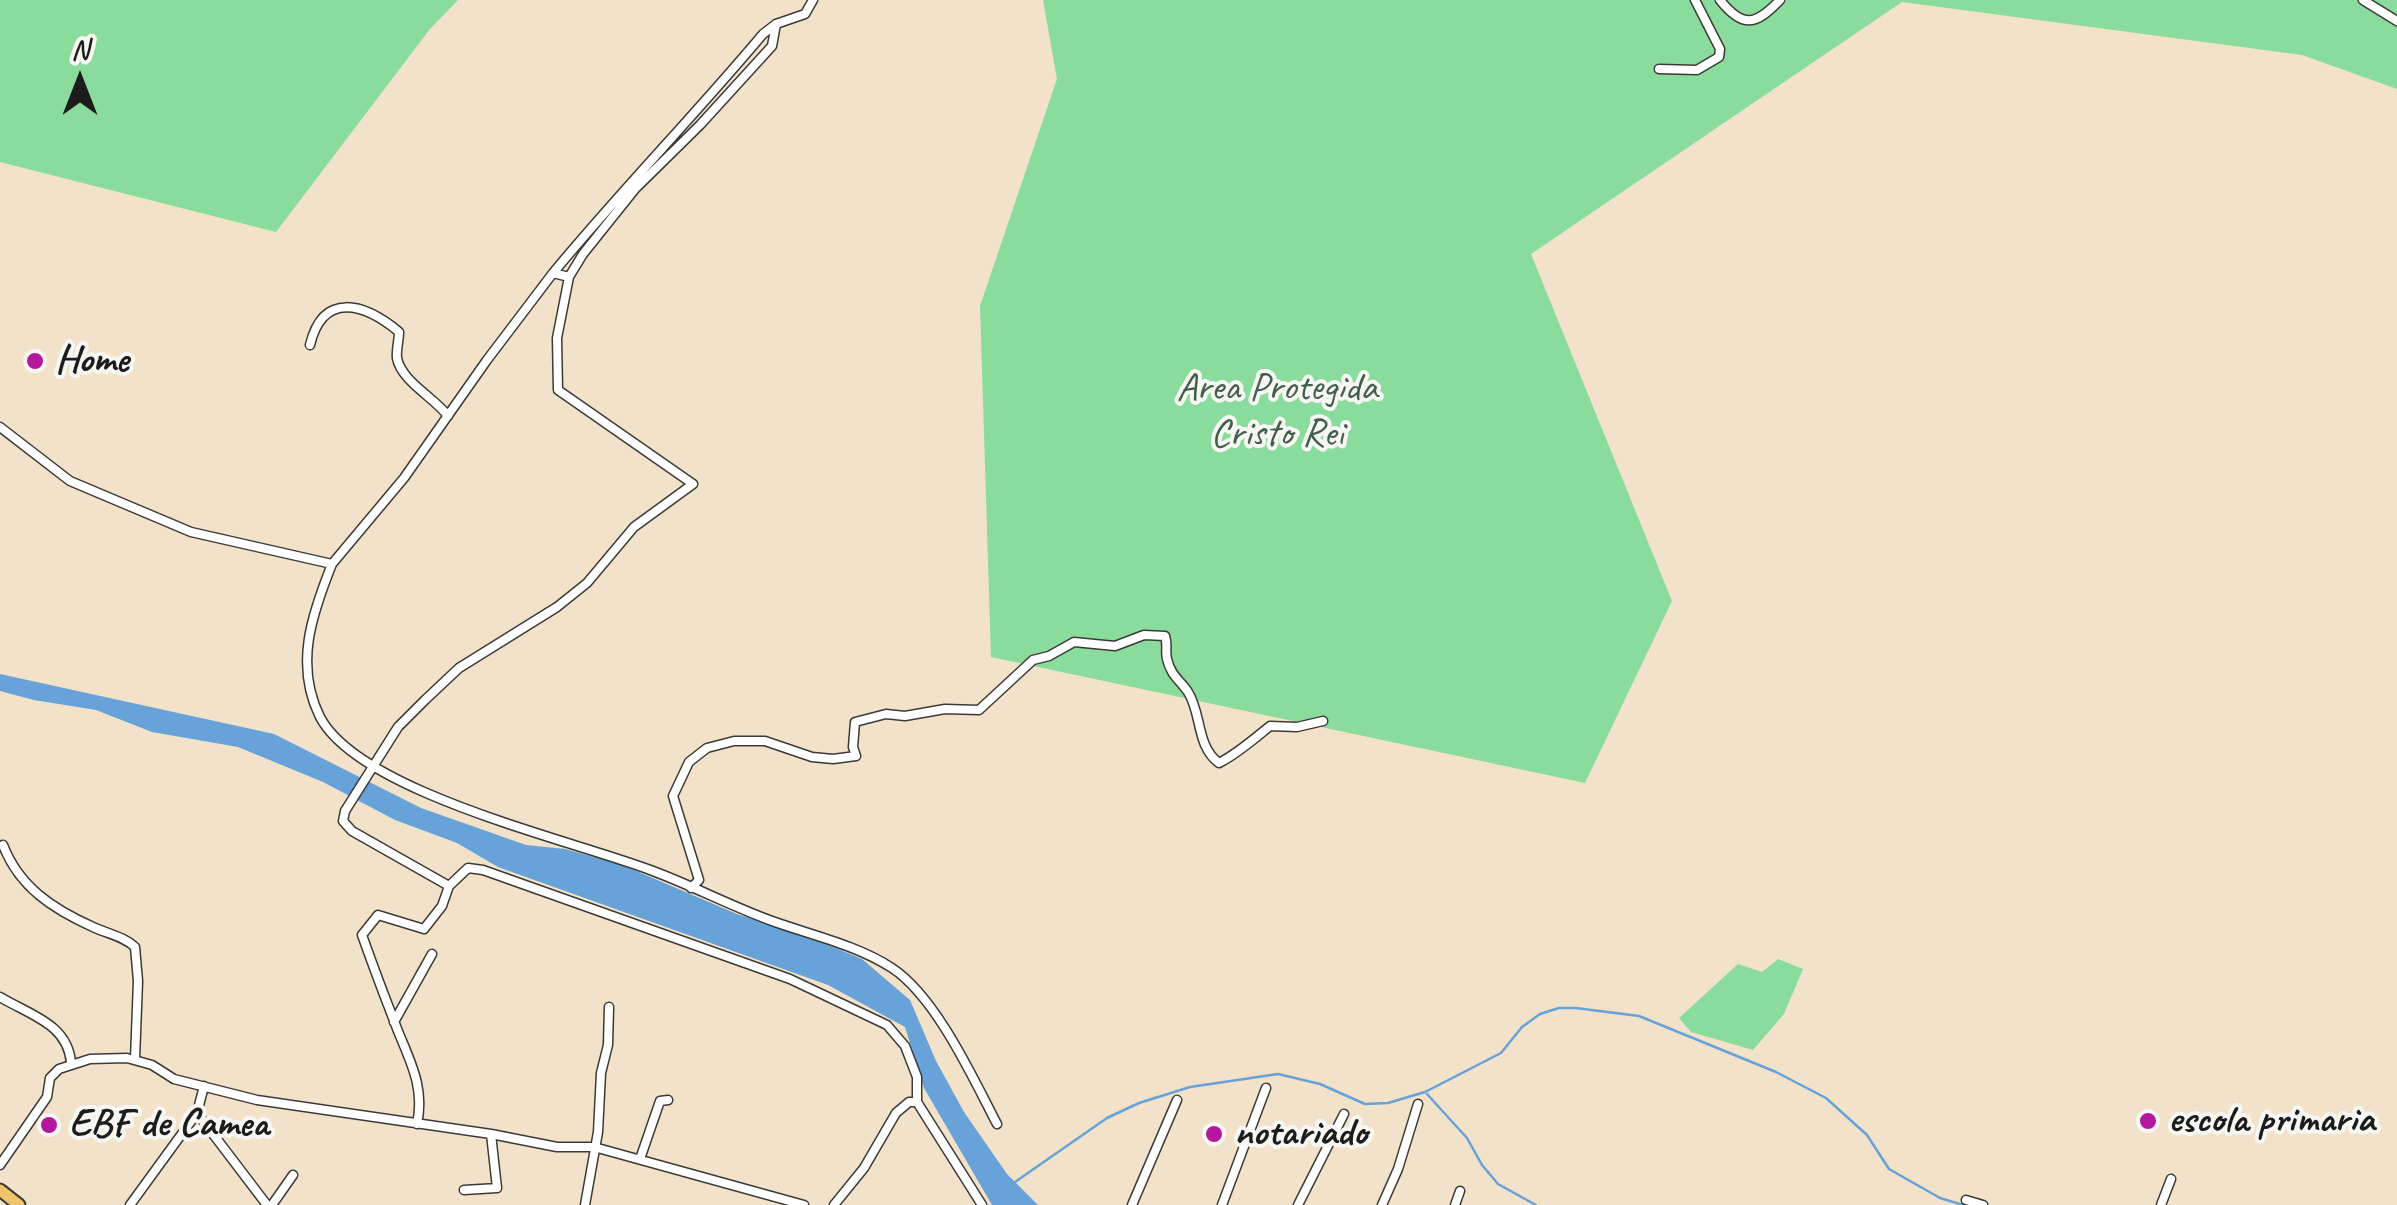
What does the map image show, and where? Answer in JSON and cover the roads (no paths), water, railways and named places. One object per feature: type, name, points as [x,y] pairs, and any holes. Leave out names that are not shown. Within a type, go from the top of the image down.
[{"type":"main road","points":[[0,1190],[19,1205]]},
{"type":"street","points":[[813,0],[804,14],[776,24],[763,34],[654,160],[617,195],[554,273],[404,478],[332,564],[306,640],[310,691],[322,720],[369,772],[529,832],[651,870],[726,905],[860,952],[891,967],[910,983],[954,1044],[998,1124]]},
{"type":"street","points":[[1659,69],[1696,70],[1719,58],[1720,49],[1695,0]]},
{"type":"street","points":[[1720,0],[1736,17],[1748,21],[1760,18],[1780,0]]},
{"type":"street","points":[[2363,0],[2397,21]]},
{"type":"street","points":[[449,886],[362,839],[346,827],[345,811],[398,727],[459,668],[558,606],[598,572],[634,527],[693,484],[558,390],[557,338],[569,277],[583,254],[635,189],[772,46],[776,24]]},
{"type":"street","points":[[554,273],[569,277]]},
{"type":"street","points":[[310,345],[321,316],[333,308],[359,310],[390,325],[399,332],[396,357],[402,369],[448,416]]},
{"type":"street","points":[[0,427],[70,481],[190,532],[332,564]]},
{"type":"street","points":[[691,888],[699,880],[673,796],[689,762],[707,748],[734,741],[765,741],[812,757],[833,760],[856,756],[856,722],[886,714],[979,710],[1033,660],[1074,642],[1115,646],[1144,635],[1165,636],[1166,656],[1176,681],[1187,690],[1204,742],[1211,757],[1219,763],[1236,749],[1255,741],[1270,726],[1297,727],[1323,721]]},
{"type":"street","points":[[3,846],[13,870],[29,888],[135,947],[135,1059]]},
{"type":"street","points":[[417,1124],[421,1108],[414,1062],[394,1022],[362,935],[378,914],[424,930],[442,906],[449,886],[468,868],[483,870],[790,979],[887,1025],[905,1046],[918,1078],[917,1102],[982,1205]]},
{"type":"street","points":[[394,1022],[432,954]]},
{"type":"street","points":[[0,997],[64,1034],[71,1063]]},
{"type":"street","points":[[585,1205],[608,1045],[609,1007]]},
{"type":"street","points":[[0,1166],[47,1096],[50,1078],[58,1068],[71,1063],[135,1059],[174,1078],[257,1100],[558,1147],[594,1148],[804,1205]]},
{"type":"street","points":[[130,1205],[197,1112],[204,1086]]},
{"type":"street","points":[[1222,1205],[1266,1088]]},
{"type":"street","points":[[640,1158],[660,1101],[668,1100]]},
{"type":"street","points":[[1132,1205],[1177,1100]]},
{"type":"street","points":[[834,1205],[864,1168],[896,1112],[908,1102],[917,1102]]},
{"type":"street","points":[[1382,1205],[1418,1104]]},
{"type":"street","points":[[197,1112],[270,1205],[292,1175]]},
{"type":"street","points":[[1298,1205],[1344,1114]]},
{"type":"street","points":[[464,1190],[498,1188],[492,1134]]},
{"type":"street","points":[[2161,1205],[2170,1178]]},
{"type":"street","points":[[1455,1205],[1460,1191]]},
{"type":"street","points":[[1966,1200],[1983,1205]]},
{"type":"water","points":[[0,674],[274,734],[421,808],[526,845],[565,849],[620,864],[737,914],[862,959],[910,1000],[936,1061],[964,1112],[1007,1174],[1038,1205],[992,1205],[924,1088],[905,1027],[828,985],[498,867],[457,843],[395,820],[323,782],[238,747],[152,732],[96,710],[0,691]]},
{"type":"waterway","points":[[1015,1182],[1107,1118],[1190,1087],[1278,1074],[1320,1084],[1365,1104],[1388,1103],[1425,1092],[1501,1053],[1522,1027],[1540,1014],[1576,1008],[1639,1016],[1776,1072],[1826,1098],[1867,1135],[1889,1169],[1940,1198],[1963,1205]]},
{"type":"waterway","points":[[1427,1094],[1467,1138],[1498,1184],[1536,1205]]},
{"type":"place","name":"Home","points":[[35,361]]},
{"type":"place","name":"escola primaria","points":[[2148,1121]]},
{"type":"place","name":"EBF de Camea","points":[[49,1125]]},
{"type":"place","name":"notariado","points":[[1214,1134]]},
{"type":"park label","name":"Area Protegida Cristo Rei","points":[[1277,412]]}]
